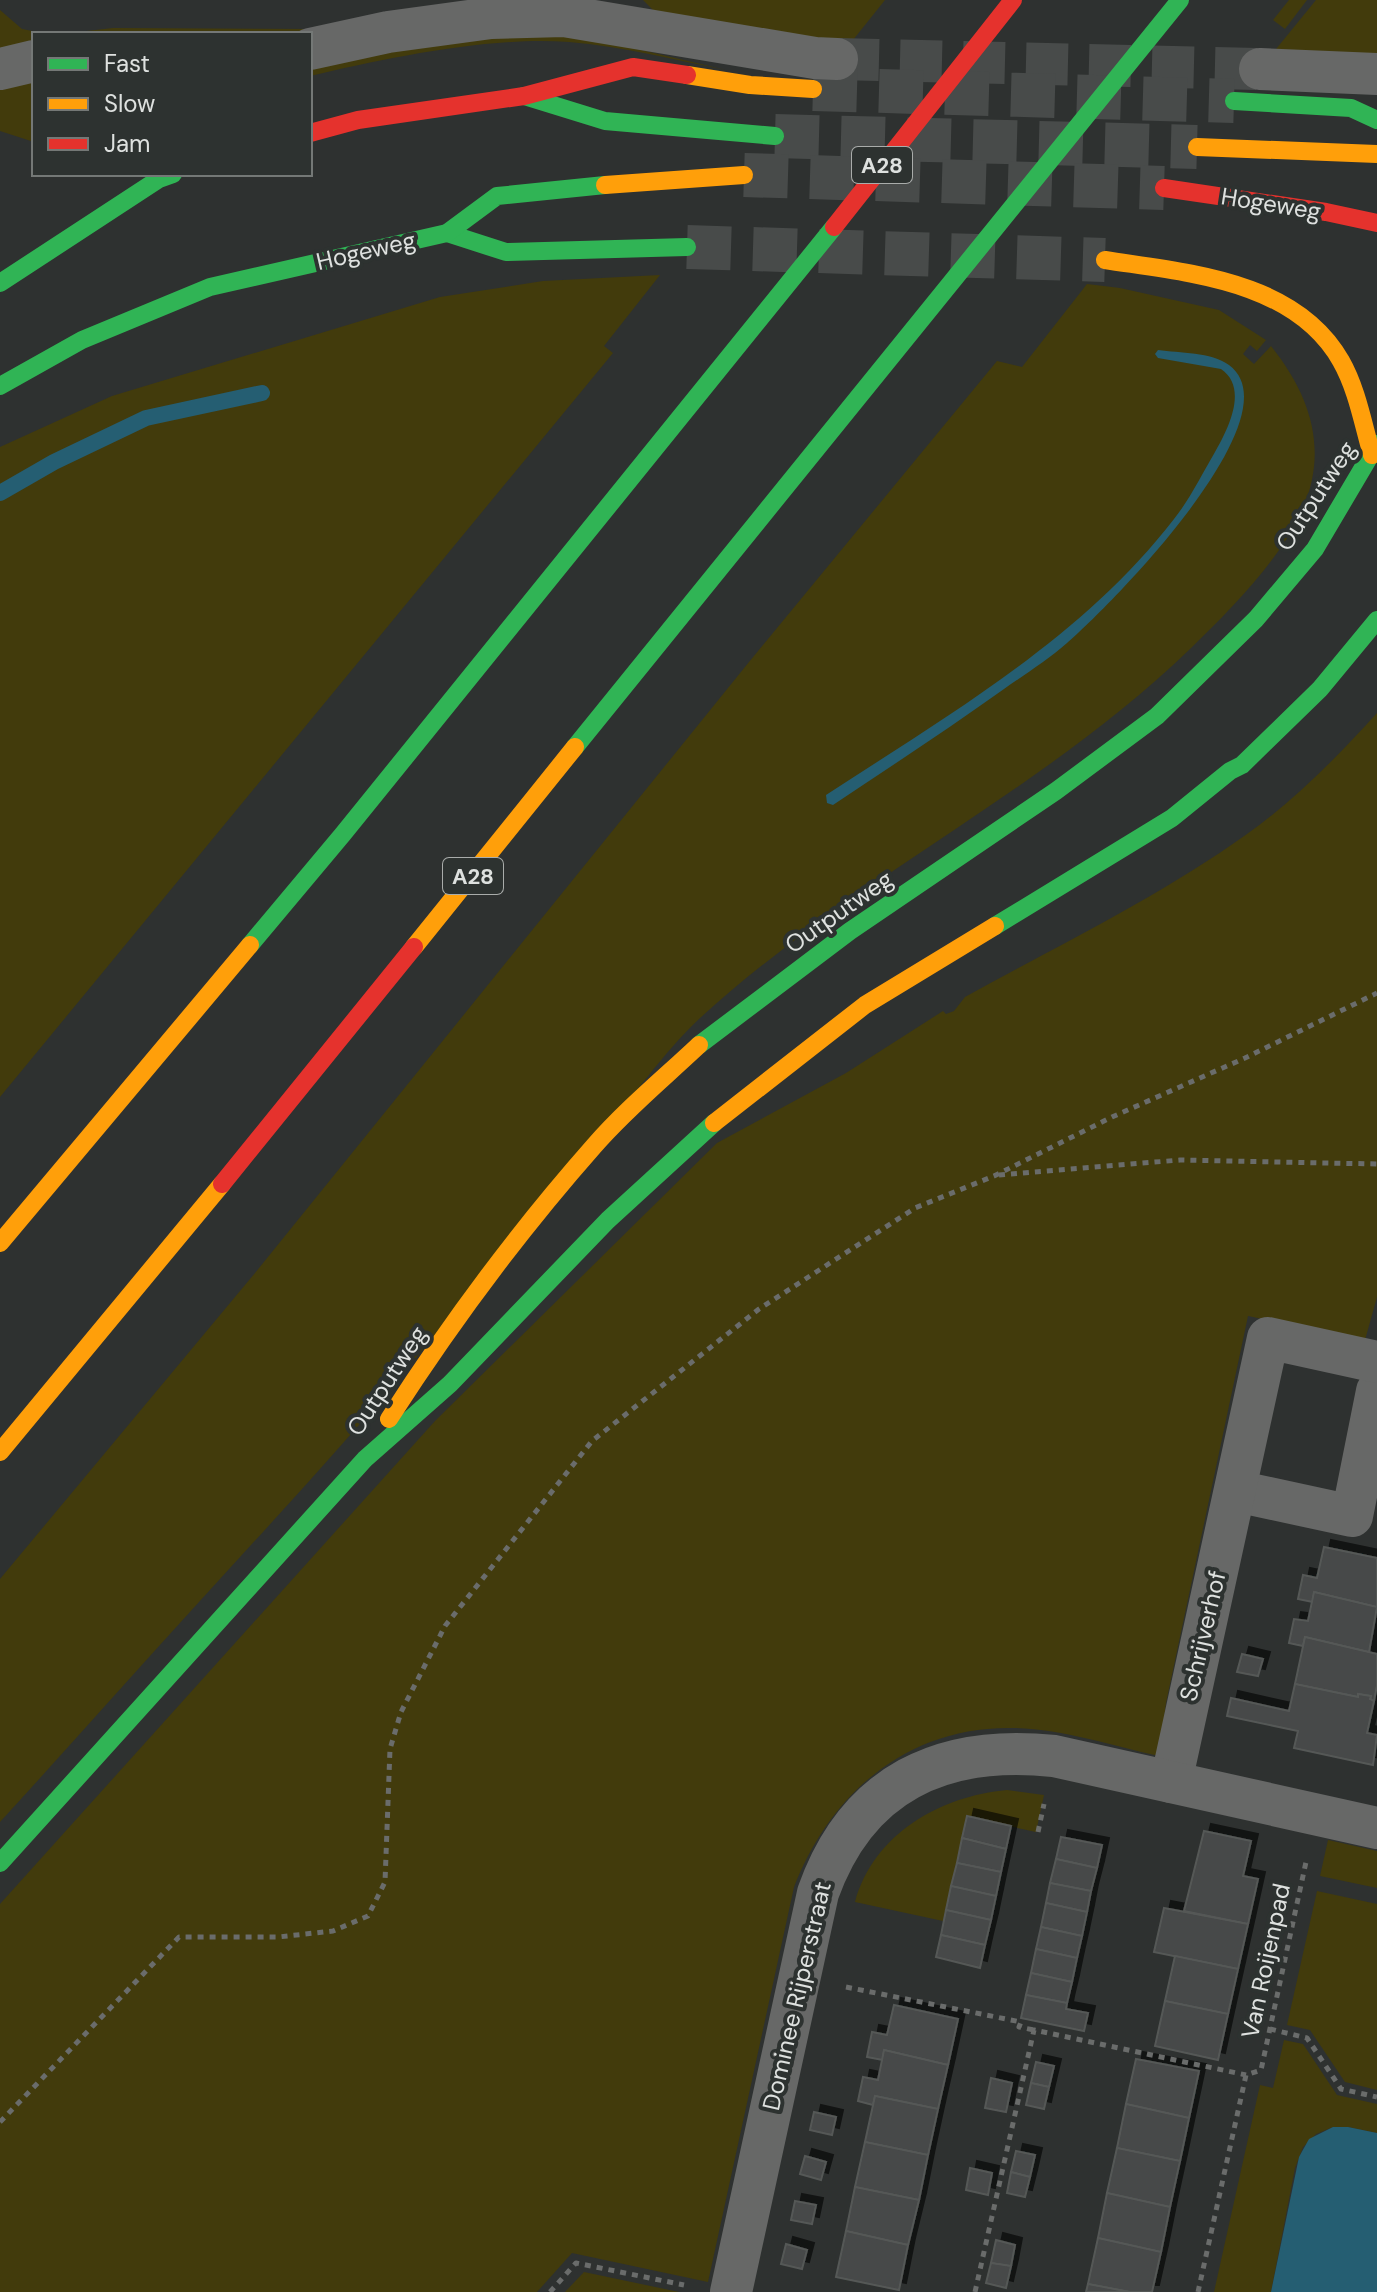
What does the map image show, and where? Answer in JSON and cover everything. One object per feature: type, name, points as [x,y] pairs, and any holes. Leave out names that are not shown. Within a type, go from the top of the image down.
[{"type":"main road","name":"A28","points":[[0,1243],[343,834],[778,297],[1013,0]]},
{"type":"main road","name":"A28","points":[[0,1452],[145,1279],[1180,0]]},
{"type":"main road","points":[[312,132],[358,120],[524,96],[633,67],[750,85],[825,74]]},
{"type":"main road","points":[[524,96],[605,121],[775,136]]},
{"type":"main road","points":[[1234,101],[1351,108],[1377,120]]},
{"type":"main road","name":"Hogeweg","points":[[1197,147],[1377,154]]},
{"type":"main road","name":"Hogeweg","points":[[0,386],[82,340],[210,287],[447,233],[497,196],[625,182],[744,175]]},
{"type":"main road","points":[[0,283],[167,176]]},
{"type":"main road","name":"Hogeweg","points":[[1164,188],[1313,210],[1377,223]]},
{"type":"main road","points":[[447,233],[506,252],[687,247]]},
{"type":"main road","points":[[1105,260],[1214,278],[1272,298],[1299,316],[1323,336],[1339,358],[1375,449]]},
{"type":"main road","name":"Outputweg","points":[[365,1459],[424,1364],[515,1242],[595,1144],[702,1042],[850,931],[1056,791],[1157,716],[1256,619],[1315,549],[1375,449]]},
{"type":"main road","name":"Outputweg","points":[[0,1863],[365,1459],[450,1384],[608,1220],[727,1111],[865,1005],[1172,818],[1230,771],[1242,765],[1320,689],[1377,620]]},
{"type":"street","points":[[312,49],[388,32],[477,20],[564,16],[815,58],[825,74]]},
{"type":"street","points":[[0,69],[32,61]]},
{"type":"street","points":[[1260,69],[1377,74]]},
{"type":"street","name":"Schrijverhof","points":[[1171,1782],[1268,1338],[1377,1362]]},
{"type":"street","points":[[1236,1491],[1352,1516],[1377,1391]]},
{"type":"street","name":"Dominee Rijperstraat","points":[[731,2292],[818,1893],[829,1862],[850,1829],[872,1805],[899,1784],[963,1757],[996,1753],[1054,1756],[1377,1828]]},
{"type":"path","points":[[0,2122],[179,1937],[278,1937],[320,1933],[333,1931],[368,1916],[385,1882],[390,1749],[401,1712],[445,1626],[592,1441],[759,1309],[915,1208],[994,1176],[1377,993]]},
{"type":"path","points":[[994,1176],[1180,1160],[1377,1164]]},
{"type":"path","name":"Van Roijenpad","points":[[1198,2292],[1246,2075],[1261,2070],[1317,1814]]},
{"type":"path","points":[[799,1977],[1021,2022],[1019,2027],[1246,2075]]},
{"type":"path","points":[[1270,2029],[1307,2038],[1341,2089],[1377,2097]]},
{"type":"path","points":[[975,2292],[1034,2030]]},
{"type":"path","points":[[550,2292],[576,2263],[685,2286]]},
{"type":"shaded area","points":[[643,0],[885,0],[849,45],[655,12]]},
{"type":"shaded area","points":[[1289,0],[1307,0],[1285,29],[1273,20]]},
{"type":"shaded area","points":[[1316,0],[1377,0],[1377,58],[1272,54]]},
{"type":"shaded area","points":[[0,10],[22,29],[38,32],[32,32],[32,46],[0,54]]},
{"type":"shaded area","points":[[113,28],[311,29],[308,32],[78,32]]},
{"type":"shaded area","points":[[565,32],[726,70],[609,47],[539,41],[439,50],[312,76],[312,64],[390,47]]},
{"type":"shaded area","points":[[32,77],[32,141],[0,131],[0,85]]},
{"type":"shaded area","points":[[660,275],[604,346],[613,353],[0,1097],[0,447],[112,396],[440,297],[543,281]]},
{"type":"shaded area","points":[[1087,284],[1120,288],[1219,310],[1266,340],[1257,351],[1250,345],[1243,354],[1254,364],[1271,346],[1301,394],[1310,418],[1314,442],[1314,467],[1309,492],[1284,543],[1227,612],[1132,701],[1009,793],[818,923],[757,969],[699,1019],[358,1426],[0,1822],[0,1579],[255,1273],[749,662],[997,361],[1022,367]]},
{"type":"shaded area","points":[[1377,713],[1377,1297],[1365,1340],[1248,1316],[1166,1703],[1159,1756],[1051,1731],[1015,1728],[977,1730],[941,1738],[908,1752],[852,1794],[829,1822],[794,1887],[708,2282],[572,2253],[537,2292],[0,2292],[0,1904],[435,1421],[717,1143],[846,1073],[943,1011],[946,1014],[954,1011],[965,997],[1144,900],[1213,857],[1265,821],[1299,792]]},
{"type":"shaded area","points":[[1007,1790],[1044,1795],[1036,1832],[967,1817],[943,1921],[855,1902],[877,1856],[913,1822],[958,1800]]},
{"type":"shaded area","points":[[1328,1840],[1377,1851],[1377,1888],[1320,1876]]},
{"type":"shaded area","points":[[1317,1891],[1377,1904],[1377,2090],[1345,2082],[1310,2030],[1287,2025]]},
{"type":"shaded area","points":[[1284,2040],[1303,2044],[1337,2095],[1377,2104],[1377,2133],[1333,2127],[1316,2134],[1303,2147],[1295,2168],[1271,2292],[1214,2292],[1260,2085],[1273,2088]]},
{"type":"shaded area","points":[[584,2272],[679,2292],[565,2292]]},
{"type":"water","points":[[1158,350],[1204,355],[1222,361],[1229,365],[1244,390],[1239,425],[1219,466],[1190,510],[1120,592],[1060,649],[833,805],[827,803],[826,795],[966,703],[1056,637],[1138,562],[1180,511],[1230,421],[1234,387],[1221,369],[1158,358],[1155,354]]},
{"type":"water","points":[[1333,2127],[1377,2133],[1377,2292],[1271,2292],[1299,2157],[1309,2139]]},
{"type":"building","points":[[1324,1547],[1377,1558],[1377,1607],[1314,1592],[1313,1602],[1298,1599],[1303,1575],[1317,1578]]},
{"type":"building","points":[[1314,1592],[1377,1607],[1369,1652],[1305,1637],[1303,1646],[1289,1643],[1294,1619],[1308,1621]]},
{"type":"building","points":[[1305,1637],[1377,1654],[1374,1701],[1370,1699],[1371,1696],[1358,1694],[1358,1697],[1295,1684]]},
{"type":"building","points":[[1242,1654],[1263,1659],[1258,1676],[1237,1672]]},
{"type":"building","points":[[1295,1684],[1358,1697],[1358,1694],[1371,1696],[1370,1699],[1374,1701],[1367,1733],[1377,1735],[1373,1765],[1294,1748],[1298,1731],[1227,1716],[1231,1698],[1289,1711]]},
{"type":"building","points":[[967,1816],[1011,1826],[1006,1849],[962,1838]]},
{"type":"building","points":[[1204,1831],[1251,1841],[1243,1876],[1258,1879],[1248,1924],[1184,1911]]},
{"type":"building","points":[[1061,1837],[1102,1845],[1097,1868],[1056,1859]]},
{"type":"building","points":[[962,1838],[1006,1849],[1001,1872],[957,1863]]},
{"type":"building","points":[[1056,1859],[1097,1868],[1091,1891],[1050,1883]]},
{"type":"building","points":[[957,1863],[1001,1872],[996,1896],[951,1886]]},
{"type":"building","points":[[1050,1883],[1091,1891],[1087,1912],[1046,1903]]},
{"type":"building","points":[[951,1886],[996,1896],[991,1920],[946,1910]]},
{"type":"building","points":[[1046,1903],[1087,1912],[1082,1936],[1041,1927]]},
{"type":"building","points":[[1164,1908],[1248,1924],[1238,1969],[1154,1952]]},
{"type":"building","points":[[946,1910],[991,1920],[985,1945],[941,1935]]},
{"type":"building","points":[[1041,1927],[1082,1936],[1077,1958],[1036,1949]]},
{"type":"building","points":[[941,1935],[985,1945],[980,1968],[936,1957]]},
{"type":"building","points":[[1036,1949],[1077,1958],[1072,1982],[1031,1973]]},
{"type":"building","points":[[1175,1956],[1238,1969],[1228,2014],[1165,2001]]},
{"type":"building","points":[[1031,1973],[1072,1982],[1067,2003],[1026,1995]]},
{"type":"building","points":[[1026,1995],[1067,2003],[1066,2009],[1088,2013],[1084,2031],[1021,2018]]},
{"type":"building","points":[[1165,2001],[1228,2014],[1218,2060],[1155,2046]]},
{"type":"building","points":[[894,2005],[958,2019],[948,2065],[884,2050],[883,2060],[867,2057],[872,2032],[887,2035]]},
{"type":"building","points":[[884,2050],[948,2065],[938,2109],[875,2096],[873,2105],[858,2101],[863,2077],[878,2080]]},
{"type":"building","points":[[1136,2059],[1199,2071],[1189,2118],[1126,2104]]},
{"type":"building","points":[[1036,2062],[1054,2066],[1049,2087],[1031,2083]]},
{"type":"building","points":[[991,2078],[1012,2083],[1006,2112],[985,2108]]},
{"type":"building","points":[[1031,2083],[1049,2087],[1044,2109],[1026,2105]]},
{"type":"building","points":[[875,2096],[938,2109],[928,2155],[865,2142]]},
{"type":"building","points":[[1126,2104],[1189,2118],[1180,2161],[1117,2148]]},
{"type":"building","points":[[814,2112],[836,2117],[832,2135],[810,2130]]},
{"type":"building","points":[[865,2142],[928,2155],[919,2200],[855,2187]]},
{"type":"building","points":[[1117,2148],[1180,2161],[1170,2207],[1107,2193]]},
{"type":"building","points":[[1016,2151],[1035,2155],[1030,2177],[1011,2172]]},
{"type":"building","points":[[805,2156],[826,2162],[821,2180],[800,2174]]},
{"type":"building","points":[[970,2168],[992,2173],[988,2195],[966,2190]]},
{"type":"building","points":[[1011,2172],[1030,2177],[1025,2197],[1007,2193]]},
{"type":"building","points":[[855,2187],[919,2200],[908,2245],[846,2231]]},
{"type":"building","points":[[1107,2193],[1170,2207],[1161,2252],[1098,2238]]},
{"type":"building","points":[[795,2201],[816,2205],[812,2224],[791,2220]]},
{"type":"building","points":[[846,2231],[908,2245],[899,2290],[836,2277]]},
{"type":"building","points":[[1098,2238],[1161,2252],[1152,2292],[1130,2292],[1088,2284]]},
{"type":"building","points":[[996,2240],[1015,2245],[1011,2266],[991,2263]]},
{"type":"building","points":[[786,2244],[807,2250],[802,2269],[781,2264]]},
{"type":"building","points":[[991,2263],[1011,2266],[1006,2288],[986,2283]]},
{"type":"building","points":[[1088,2284],[1130,2292],[1086,2292]]},
{"type":"waterway","points":[[0,493],[54,462],[146,418],[262,393]]},
{"type":"tunnel","points":[[837,59],[1260,69]]},
{"type":"tunnel","points":[[813,89],[1234,101]]},
{"type":"tunnel","points":[[775,136],[1197,147]]},
{"type":"tunnel","points":[[744,175],[1164,188]]},
{"type":"tunnel","points":[[687,247],[1105,260]]},
{"type":"traffic: fast","points":[[575,747],[1180,0]]},
{"type":"traffic: fast","points":[[524,96],[605,121],[775,136]]},
{"type":"traffic: fast","points":[[1234,101],[1351,108],[1377,120]]},
{"type":"traffic: fast","points":[[0,283],[167,176]]},
{"type":"traffic: fast","points":[[0,386],[82,340],[210,287],[447,233],[497,196],[605,185]]},
{"type":"traffic: fast","points":[[250,945],[834,227]]},
{"type":"traffic: fast","points":[[447,233],[506,252],[687,247]]},
{"type":"traffic: fast","points":[[699,1045],[850,931],[1056,791],[1157,716],[1256,619],[1315,549],[1377,444]]},
{"type":"traffic: fast","points":[[995,926],[1172,818],[1230,771],[1242,765],[1320,689],[1377,620]]},
{"type":"traffic: fast","points":[[0,1863],[365,1459],[450,1384],[608,1220],[714,1123]]},
{"type":"traffic: slow","points":[[687,75],[750,85],[813,89]]},
{"type":"traffic: slow","points":[[1197,147],[1377,154]]},
{"type":"traffic: slow","points":[[605,185],[744,175]]},
{"type":"traffic: slow","points":[[1105,260],[1204,276],[1237,285],[1268,297],[1296,313],[1321,334],[1347,372],[1372,455]]},
{"type":"traffic: slow","points":[[414,947],[575,747]]},
{"type":"traffic: slow","points":[[714,1123],[865,1005],[995,926]]},
{"type":"traffic: slow","points":[[0,1243],[250,945]]},
{"type":"traffic: slow","points":[[389,1419],[486,1279],[566,1178],[619,1120],[699,1045]]},
{"type":"traffic: slow","points":[[0,1452],[222,1184]]},
{"type":"traffic: jam","points":[[834,227],[1013,0]]},
{"type":"traffic: jam","points":[[312,132],[358,120],[524,96],[633,67],[687,75]]},
{"type":"traffic: jam","points":[[1164,188],[1326,212],[1377,223]]},
{"type":"traffic: jam","points":[[222,1184],[414,947]]}]
